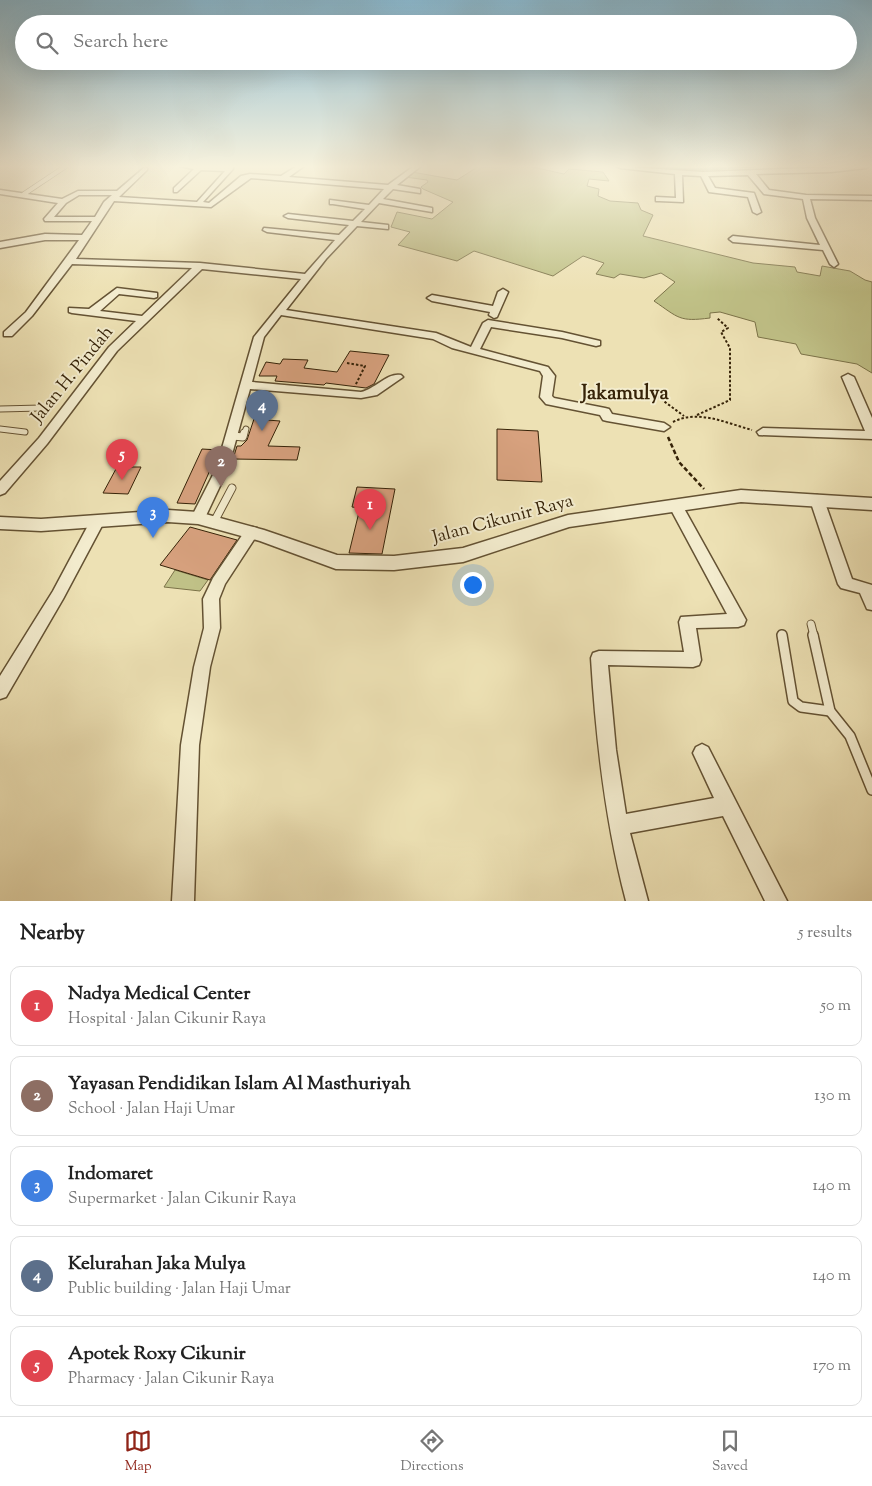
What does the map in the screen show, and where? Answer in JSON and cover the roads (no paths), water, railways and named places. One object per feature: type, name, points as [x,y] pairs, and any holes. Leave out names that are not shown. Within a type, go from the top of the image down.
[{"type":"street","points":[[57,208],[48,218],[98,219]]},
{"type":"street","points":[[8,334],[29,314],[70,261],[84,238],[107,208]]},
{"type":"street","points":[[206,520],[233,436],[259,338],[307,277],[340,238],[369,208]]},
{"type":"street","points":[[414,208],[429,210]]},
{"type":"street","points":[[756,208],[757,212]]},
{"type":"street","points":[[809,208],[811,218],[834,264]]},
{"type":"street","points":[[288,216],[385,227]]},
{"type":"street","points":[[267,230],[340,238]]},
{"type":"street","points":[[0,246],[45,237],[84,238]]},
{"type":"street","points":[[733,239],[827,248]]},
{"type":"street","points":[[70,261],[200,266],[307,277]]},
{"type":"street","name":"Jalan H. Pindah","points":[[0,490],[43,441],[112,349],[200,266]]},
{"type":"street","points":[[92,312],[117,292],[154,294]]},
{"type":"street","points":[[474,351],[497,310],[503,292]]},
{"type":"street","points":[[432,298],[497,310]]},
{"type":"street","points":[[72,310],[144,319]]},
{"type":"street","points":[[279,312],[436,336],[474,351],[544,369],[549,376],[546,398],[550,400],[605,412],[606,417],[664,427]]},
{"type":"street","points":[[488,323],[596,343]]},
{"type":"street","points":[[245,385],[351,394],[373,393],[397,376]]},
{"type":"street","points":[[763,432],[872,434],[848,377]]},
{"type":"street","name":"Jalan Cikunir Raya","points":[[0,523],[41,525],[168,516],[206,520],[252,532],[336,562],[370,564],[413,562],[462,555],[568,521],[716,499],[753,495],[872,504]]},
{"type":"street","points":[[817,500],[846,584],[869,589],[872,604]]},
{"type":"street","points":[[637,901],[627,868],[609,772],[599,658],[693,660],[687,622],[738,620],[676,506]]},
{"type":"street","points":[[0,691],[58,595],[96,522]]},
{"type":"street","points":[[183,901],[190,745],[202,667],[212,628],[211,599],[218,582],[252,532]]},
{"type":"street","points":[[702,753],[776,901]]},
{"type":"street","points":[[619,825],[728,805]]},
{"type":"lane","points":[[0,409],[41,408]]},
{"type":"lane","points":[[0,429],[25,432]]},
{"type":"lane","points":[[233,436],[243,436],[246,429]]},
{"type":"lane","points":[[206,520],[232,488]]},
{"type":"lane","points":[[811,624],[830,711],[850,736],[872,790]]},
{"type":"lane","points":[[782,635],[792,701],[801,707],[830,711]]},
{"type":"place","name":"Kelurahan Jaka Mulya","points":[[262,431]]},
{"type":"place","name":"Apotek Roxy Cikunir","points":[[122,480]]},
{"type":"place","name":"Yayasan Pendidikan Islam Al Masthuriyah","points":[[221,487]]},
{"type":"place","name":"Nadya Medical Center","points":[[370,530]]},
{"type":"place","name":"Indomaret","points":[[153,538]]},
{"type":"district","name":"Jakamulya","points":[[625,394]]}]
